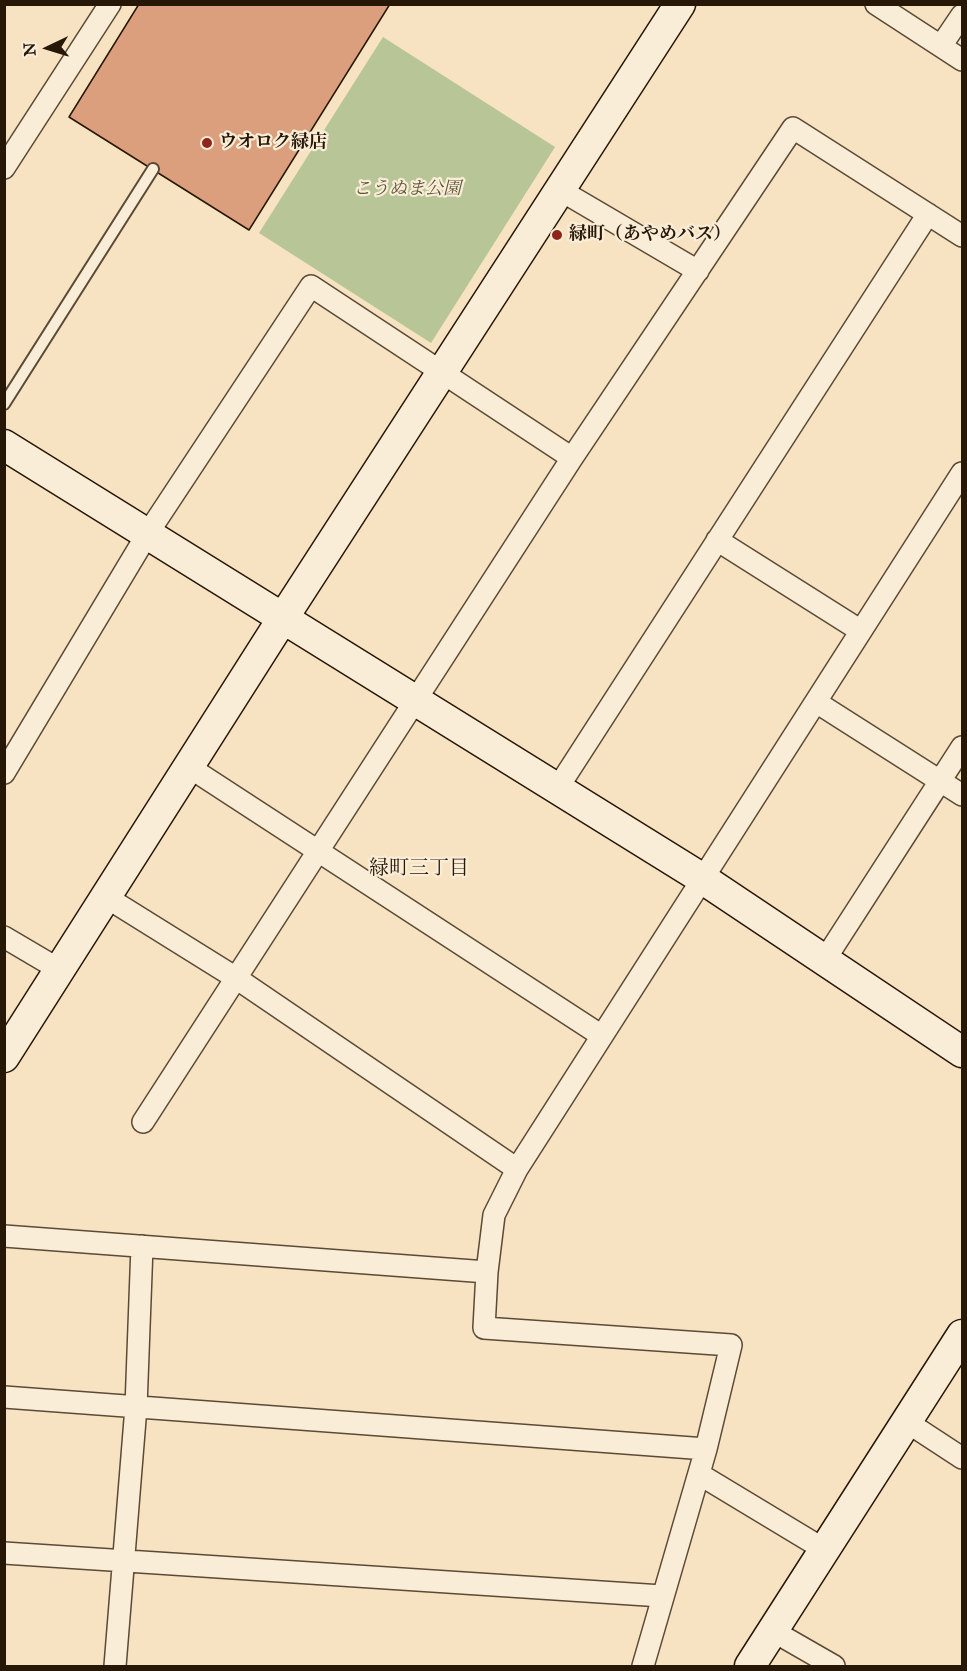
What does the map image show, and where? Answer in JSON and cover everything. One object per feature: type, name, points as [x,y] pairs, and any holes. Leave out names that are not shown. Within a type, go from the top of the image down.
[{"type":"street","points":[[4,168],[110,4]]},
{"type":"street","points":[[4,1057],[283,618],[680,4]]},
{"type":"street","points":[[876,4],[963,60]]},
{"type":"street","points":[[941,46],[963,15]]},
{"type":"street","points":[[143,1122],[572,458],[793,128],[963,236]]},
{"type":"street","points":[[560,190],[698,271]]},
{"type":"street","points":[[557,789],[928,214]]},
{"type":"street","points":[[4,773],[148,533],[311,286],[572,458]]},
{"type":"street","points":[[4,445],[703,879],[963,1052]]},
{"type":"street","points":[[643,1666],[706,1449],[731,1345],[484,1328],[487,1272],[494,1215],[517,1169],[963,473]]},
{"type":"street","points":[[717,540],[861,631]]},
{"type":"street","points":[[816,702],[963,795]]},
{"type":"street","points":[[825,960],[963,747]]},
{"type":"street","points":[[189,767],[602,1036]]},
{"type":"street","points":[[106,897],[236,978],[517,1169]]},
{"type":"street","points":[[4,937],[60,970]]},
{"type":"street","points":[[4,1236],[487,1272]]},
{"type":"street","points":[[115,1666],[136,1407],[142,1246]]},
{"type":"street","points":[[750,1666],[963,1335]]},
{"type":"street","points":[[4,1398],[706,1449]]},
{"type":"street","points":[[907,1422],[963,1458]]},
{"type":"street","points":[[699,1474],[825,1550]]},
{"type":"street","points":[[4,1553],[662,1596]]},
{"type":"street","points":[[773,1631],[834,1666]]},
{"type":"lane","points":[[4,404],[153,169]]},
{"type":"green space","name":"こうぬま公園","points":[[383,37],[555,147],[431,343],[259,233]]},
{"type":"building","name":"ウオロク緑店","points":[[139,4],[390,4],[249,230],[69,117]]},
{"type":"place","name":"ウオロク緑店","points":[[207,143]]},
{"type":"place","name":"緑町（あやめバス）","points":[[557,235]]},
{"type":"district","name":"緑町三丁目","points":[[419,869]]}]
